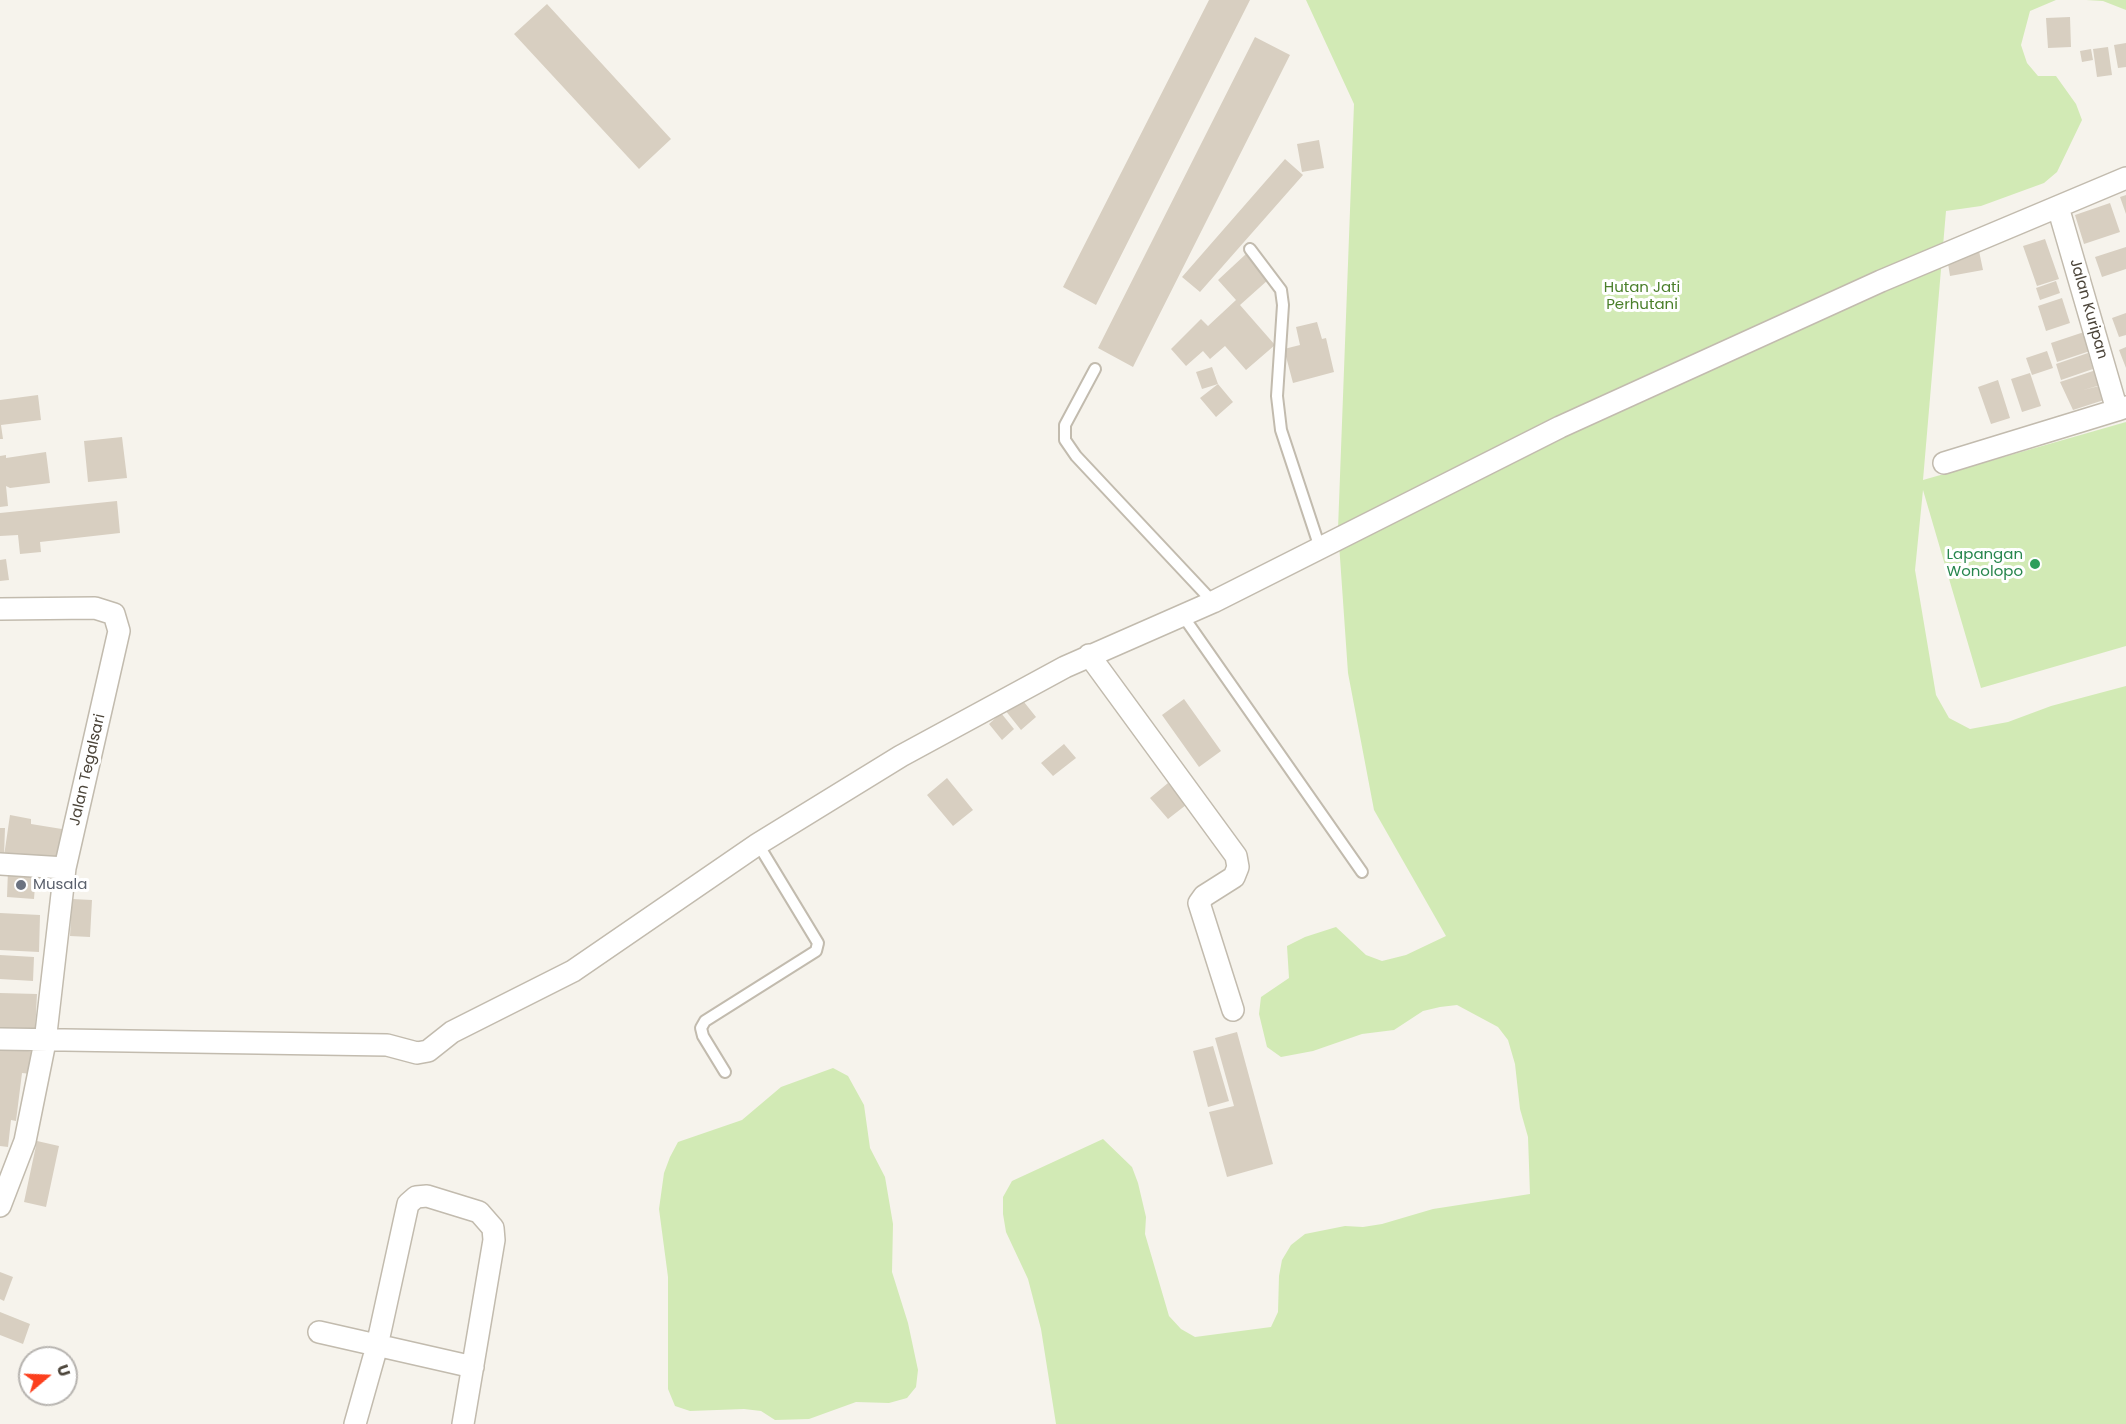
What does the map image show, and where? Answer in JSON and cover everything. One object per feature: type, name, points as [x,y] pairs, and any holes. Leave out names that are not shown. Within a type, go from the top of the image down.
[{"type":"street","points":[[0,1039],[45,1042],[387,1045],[421,1054],[452,1032],[573,971],[758,844],[901,756],[1089,655],[1213,602],[1560,427],[1956,248],[2126,178]]},
{"type":"street","name":"Jalan Kuripan","points":[[1944,463],[2122,408],[2058,207]]},
{"type":"street","name":"Jalan Tegalsari","points":[[0,609],[95,608],[108,610],[117,619],[119,631],[65,868],[45,1042],[25,1141],[0,1206]]},
{"type":"street","points":[[1089,655],[1236,856],[1238,867],[1234,877],[1203,896],[1199,903],[1233,1010]]},
{"type":"street","points":[[0,864],[65,868]]},
{"type":"street","points":[[355,1424],[377,1346],[408,1204],[416,1197],[427,1196],[479,1212],[493,1228],[494,1240],[463,1424]]},
{"type":"street","points":[[319,1332],[472,1367]]},
{"type":"lane","points":[[1250,249],[1281,290],[1283,305],[1277,396],[1281,430],[1320,548]]},
{"type":"lane","points":[[1095,369],[1065,425],[1065,440],[1076,456],[1213,602]]},
{"type":"lane","points":[[1183,616],[1362,872]]},
{"type":"lane","points":[[725,1072],[703,1036],[701,1028],[705,1021],[816,951],[818,943],[758,844]]},
{"type":"green space","name":"Hutan Jati Perhutani","points":[[1306,0],[2056,0],[2030,11],[2021,45],[2027,63],[2038,76],[2056,76],[2076,104],[2082,120],[2057,172],[2044,183],[1981,206],[1946,211],[1923,480],[2126,422],[2126,646],[1981,688],[1923,490],[1915,570],[1936,695],[1949,718],[1970,729],[2008,722],[2051,706],[2126,686],[2126,1424],[1056,1424],[1041,1329],[1028,1279],[1006,1232],[1003,1197],[1012,1181],[1103,1139],[1132,1167],[1138,1183],[1146,1217],[1145,1234],[1169,1316],[1181,1329],[1195,1337],[1271,1327],[1278,1312],[1282,1260],[1291,1245],[1305,1234],[1345,1226],[1363,1227],[1382,1224],[1433,1209],[1530,1194],[1528,1137],[1520,1109],[1515,1064],[1508,1040],[1498,1027],[1457,1005],[1440,1007],[1423,1011],[1394,1030],[1362,1034],[1313,1051],[1281,1057],[1267,1047],[1259,1014],[1261,997],[1289,978],[1287,946],[1305,937],[1336,927],[1366,955],[1382,961],[1406,955],[1446,936],[1374,810],[1348,673],[1338,529],[1354,104]]},
{"type":"green space","points":[[2086,0],[2126,0],[2126,10],[2103,1]]},
{"type":"green space","points":[[833,1068],[848,1076],[864,1105],[870,1148],[885,1177],[893,1224],[892,1272],[908,1323],[918,1370],[916,1387],[907,1398],[889,1403],[856,1402],[809,1419],[775,1420],[761,1411],[744,1409],[690,1411],[675,1406],[668,1389],[668,1277],[659,1209],[664,1173],[670,1157],[678,1142],[742,1120],[781,1087]]},
{"type":"building","points":[[1209,0],[1250,0],[1096,305],[1063,287]]},
{"type":"building","points":[[547,4],[671,139],[639,169],[514,34]]},
{"type":"building","points":[[2070,17],[2071,47],[2048,48],[2046,18]]},
{"type":"building","points":[[1255,37],[1290,55],[1133,367],[1098,348]]},
{"type":"building","points":[[2126,43],[2126,67],[2118,68],[2114,45]]},
{"type":"building","points":[[2108,47],[2112,75],[2097,77],[2093,49]]},
{"type":"building","points":[[2091,49],[2093,60],[2082,62],[2080,51]]},
{"type":"building","points":[[1319,140],[1324,168],[1302,172],[1297,144]]},
{"type":"building","points":[[1285,159],[1303,175],[1200,292],[1182,277]]},
{"type":"building","points":[[2126,195],[2126,214],[2120,197]]},
{"type":"building","points":[[2110,203],[2120,232],[2084,244],[2075,215]]},
{"type":"building","points":[[2045,239],[2059,279],[2037,286],[2023,246]]},
{"type":"building","points":[[2126,247],[2126,269],[2102,277],[2095,257]]},
{"type":"building","points":[[1979,251],[1983,270],[1950,276],[1947,257]]},
{"type":"building","points":[[1246,254],[1268,280],[1240,305],[1275,345],[1246,370],[1225,346],[1210,359],[1203,351],[1186,366],[1171,349],[1201,319],[1208,326],[1236,300],[1218,280]]},
{"type":"building","points":[[2056,281],[2060,293],[2040,300],[2036,288]]},
{"type":"building","points":[[2062,298],[2070,323],[2046,331],[2038,306]]},
{"type":"building","points":[[2126,313],[2126,335],[2119,337],[2112,318]]},
{"type":"building","points":[[1317,322],[1322,339],[1326,338],[1334,372],[1293,383],[1284,349],[1300,345],[1296,327]]},
{"type":"building","points":[[2084,332],[2090,351],[2057,362],[2051,343]]},
{"type":"building","points":[[2126,347],[2126,368],[2119,350]]},
{"type":"building","points":[[2047,351],[2053,368],[2032,375],[2026,358]]},
{"type":"building","points":[[2088,353],[2093,369],[2061,380],[2056,364]]},
{"type":"building","points":[[1212,367],[1218,384],[1202,389],[1196,372]]},
{"type":"building","points":[[2096,370],[2101,385],[2083,390],[2099,386],[2104,400],[2073,410],[2060,382]]},
{"type":"building","points":[[2030,373],[2041,406],[2022,412],[2011,379]]},
{"type":"building","points":[[1998,380],[2010,418],[1991,424],[1978,387]]},
{"type":"building","points":[[1218,384],[1233,402],[1216,417],[1200,398]]},
{"type":"building","points":[[38,395],[41,420],[1,425],[3,439],[0,439],[0,400]]},
{"type":"building","points":[[122,437],[127,478],[88,482],[84,441]]},
{"type":"building","points":[[46,452],[50,483],[10,488],[6,486],[8,506],[0,507],[0,456],[6,455],[6,458]]},
{"type":"building","points":[[117,501],[120,533],[40,542],[41,552],[20,554],[18,535],[0,536],[0,513]]},
{"type":"building","points":[[6,559],[9,580],[0,581],[0,560]]},
{"type":"building","points":[[1020,697],[1036,717],[1021,730],[1005,710]]},
{"type":"building","points":[[1184,699],[1221,751],[1199,767],[1162,715]]},
{"type":"building","points":[[1001,713],[1014,729],[1002,740],[989,724]]},
{"type":"building","points":[[1064,744],[1076,758],[1053,776],[1041,763]]},
{"type":"building","points":[[947,778],[973,810],[953,826],[927,795]]},
{"type":"building","points":[[1168,783],[1186,805],[1168,819],[1150,798]]},
{"type":"building","points":[[10,815],[31,819],[31,824],[68,830],[63,865],[0,860],[0,828],[5,828],[4,856]]},
{"type":"building","name":"Musala","points":[[8,870],[36,872],[34,899],[7,897]]},
{"type":"building","points":[[72,899],[92,900],[90,937],[70,936]]},
{"type":"building","points":[[0,913],[40,915],[39,952],[0,950]]},
{"type":"building","points":[[0,955],[34,957],[33,981],[0,979]]},
{"type":"building","points":[[0,993],[37,994],[35,1034],[0,1032]]},
{"type":"building","points":[[1237,1032],[1273,1164],[1227,1177],[1209,1112],[1234,1106],[1215,1038]]},
{"type":"building","points":[[1213,1046],[1229,1101],[1208,1107],[1193,1051]]},
{"type":"building","points":[[0,1047],[35,1052],[32,1074],[22,1073],[16,1121],[11,1120],[8,1147],[0,1146]]},
{"type":"building","points":[[37,1141],[59,1146],[46,1207],[24,1202]]},
{"type":"building","points":[[0,1272],[13,1277],[4,1301],[0,1299]]},
{"type":"building","points":[[0,1312],[30,1324],[23,1344],[0,1335]]},
{"type":"place","name":"Lapangan Wonolopo","points":[[2035,564]]},
{"type":"place","name":"Musala","points":[[21,885]]}]
